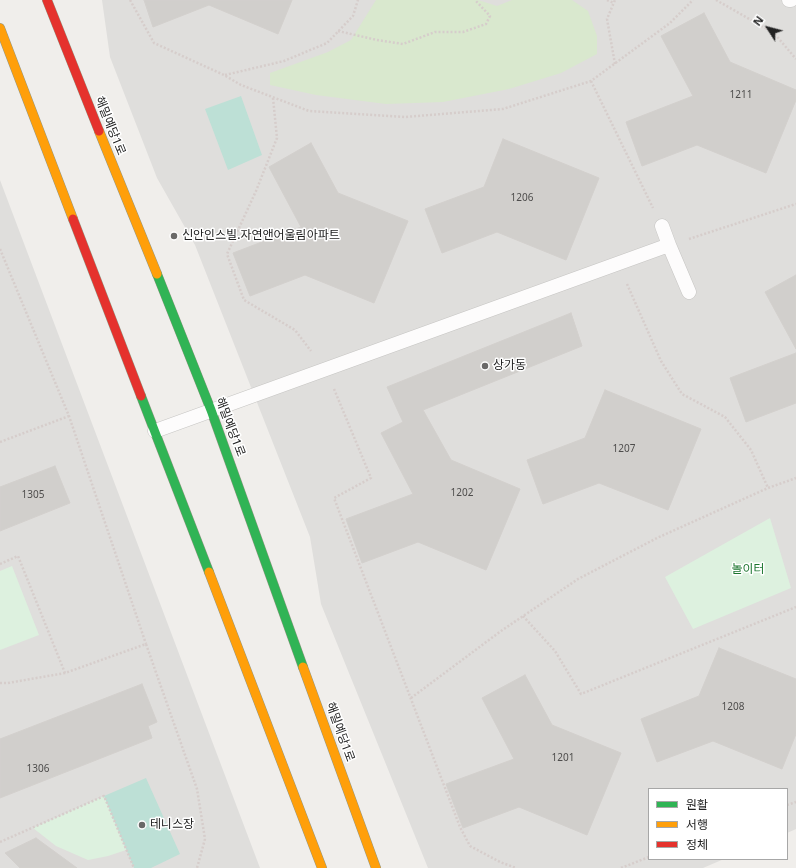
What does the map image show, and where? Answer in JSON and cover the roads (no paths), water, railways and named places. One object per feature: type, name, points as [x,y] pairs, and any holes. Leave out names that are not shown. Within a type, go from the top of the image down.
[{"type":"street","name":"해밀예당1로","points":[[47,0],[211,410],[376,868]]},
{"type":"street","points":[[0,28],[322,868]]},
{"type":"lane","points":[[662,226],[689,292]]},
{"type":"lane","points":[[155,431],[669,245]]},
{"type":"place","name":"신안인스빌.자연앤어울림아파트","points":[[174,236]]},
{"type":"place","name":"상가동","points":[[485,366]]},
{"type":"place","name":"테니스장","points":[[142,825]]},
{"type":"park label","name":"놀이터","points":[[748,570]]}]
